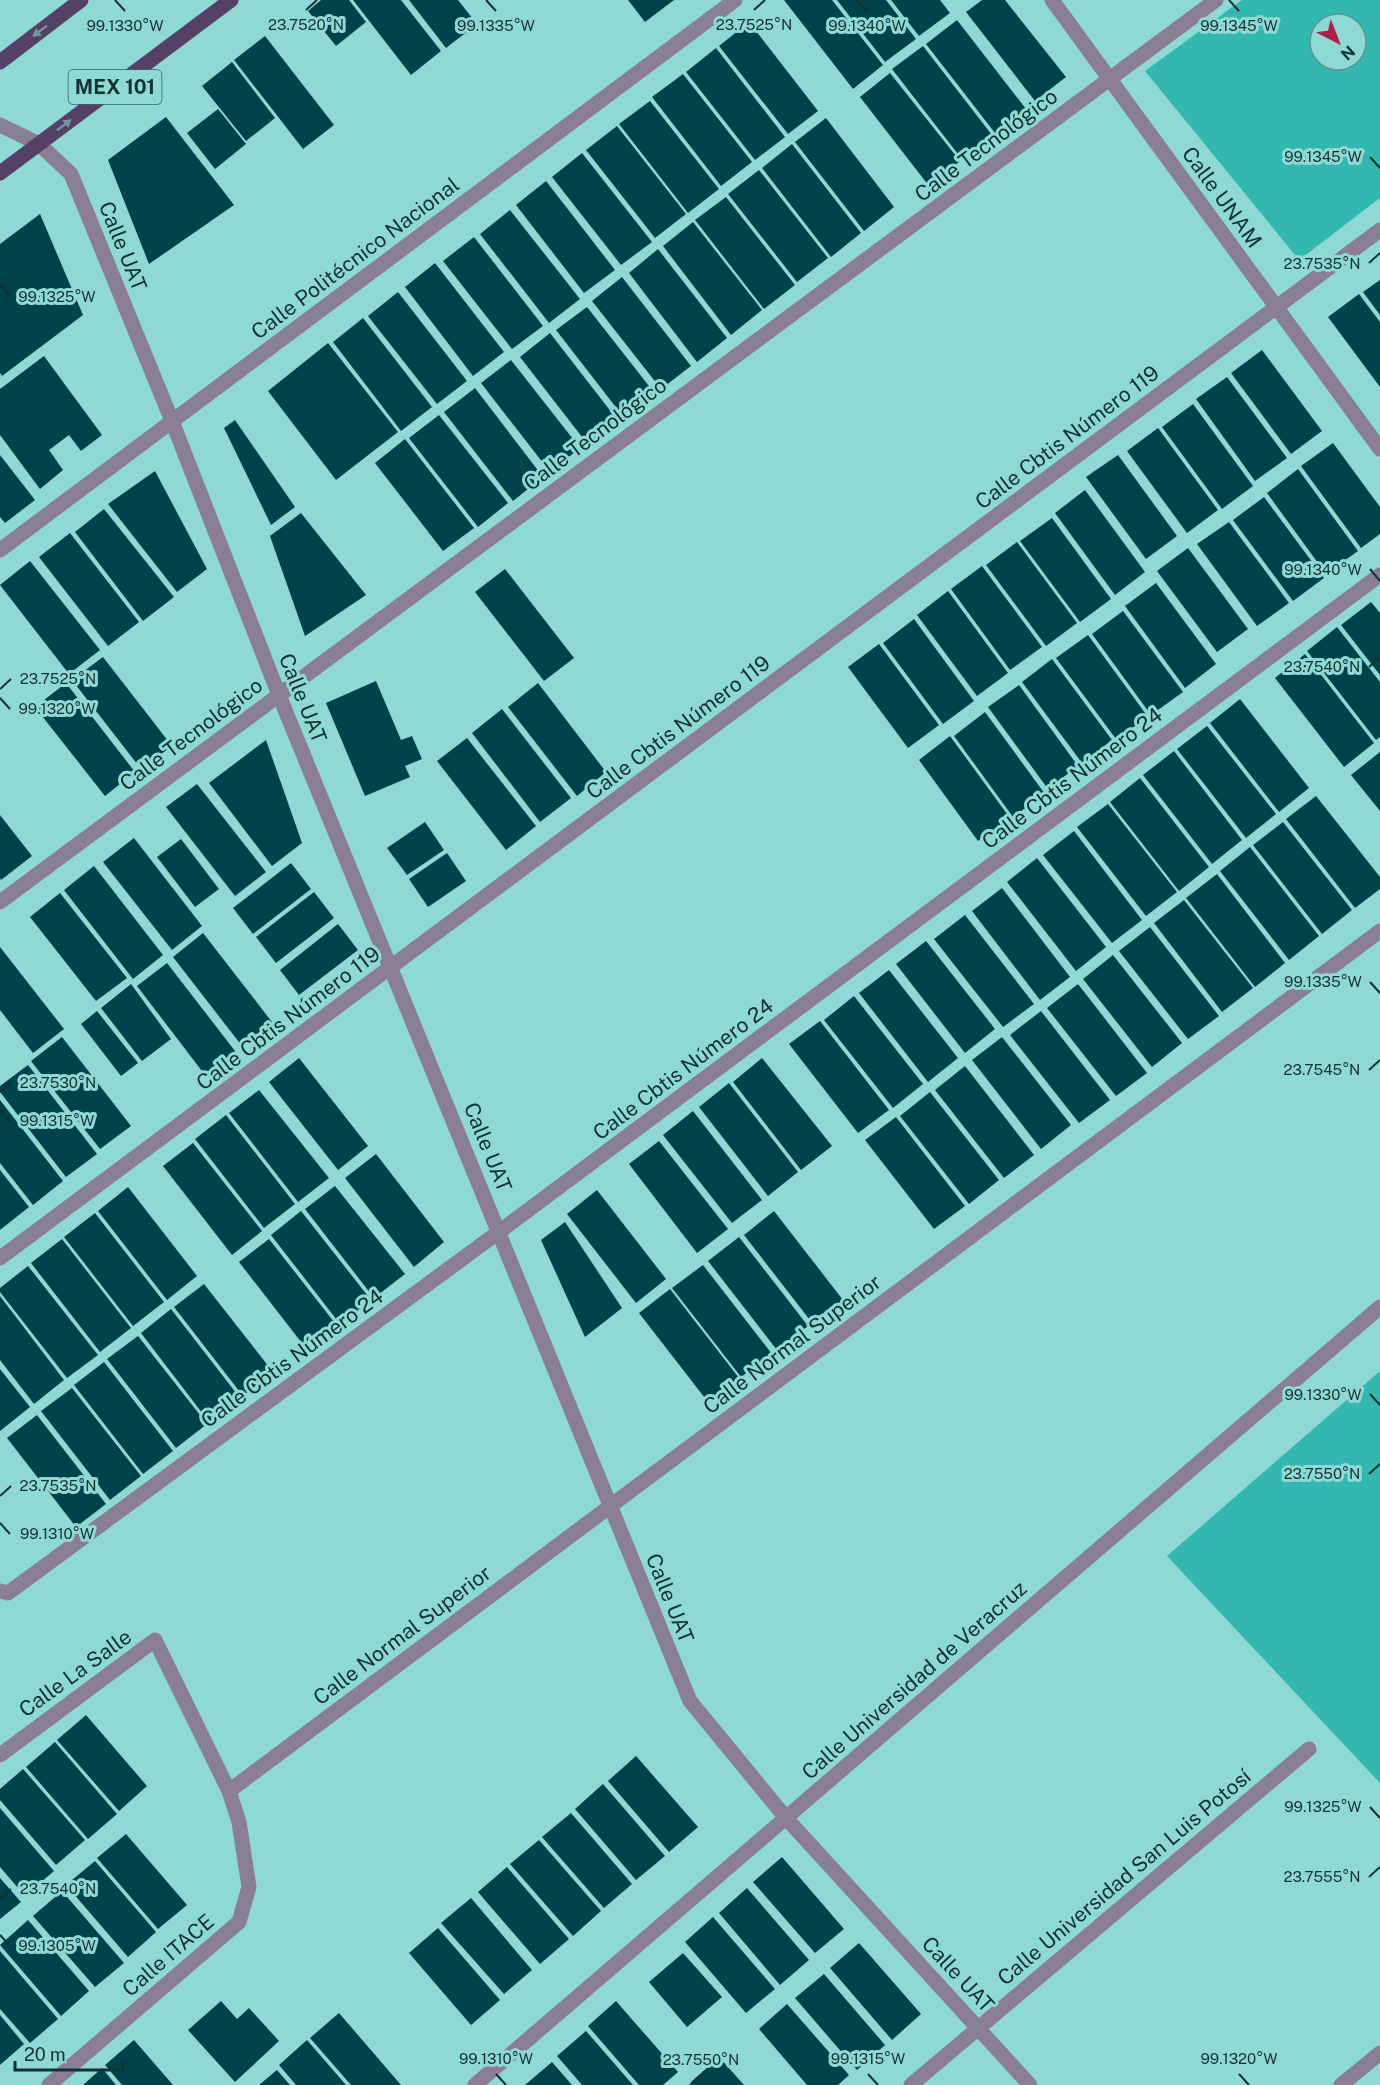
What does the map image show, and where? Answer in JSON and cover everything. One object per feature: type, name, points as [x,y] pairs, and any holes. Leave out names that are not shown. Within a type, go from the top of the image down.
[{"type":"main road","points":[[0,62],[81,0]]},
{"type":"main road","name":"MEX 101","points":[[0,173],[231,0]]},
{"type":"street","name":"Calle Politécnico Nacional","points":[[0,550],[735,0]]},
{"type":"street","name":"Calle UNAM","points":[[1052,0],[1380,449]]},
{"type":"street","name":"Calle Tecnológico","points":[[0,902],[1216,0]]},
{"type":"street","name":"Calle UAT","points":[[0,125],[39,144],[71,174],[172,421],[279,695],[500,1231],[690,1701],[786,1818],[1030,2085]]},
{"type":"street","name":"Calle Cbtis Número 119","points":[[0,1258],[1380,230]]},
{"type":"street","name":"Calle Cbtis Número 24","points":[[4,1592],[500,1231],[1380,575]]},
{"type":"street","name":"Calle Normal Superior","points":[[228,1791],[1380,931]]},
{"type":"street","name":"Calle Universidad de Veracruz","points":[[475,2085],[1380,1307]]},
{"type":"street","name":"Calle La Salle","points":[[0,1755],[155,1640],[228,1791]]},
{"type":"street","name":"Calle Universidad San Luis Potosí","points":[[911,2085],[1309,1749]]},
{"type":"street","name":"Calle ITACE","points":[[49,2085],[239,1922],[249,1887],[239,1822],[228,1791]]},
{"type":"street","points":[[1341,2085],[1380,2053]]},
{"type":"shaded area","points":[[1242,0],[1380,0],[1380,198],[1299,260],[1145,71]]},
{"type":"shaded area","points":[[1380,1371],[1380,1783],[1167,1556]]},
{"type":"building","points":[[321,0],[349,0],[366,22],[336,46],[308,11]]},
{"type":"building","points":[[353,0],[401,0],[441,51],[411,75]]},
{"type":"building","points":[[409,0],[458,0],[477,24],[446,48]]},
{"type":"building","points":[[628,0],[674,0],[645,22]]},
{"type":"building","points":[[784,0],[832,0],[883,65],[853,89]]},
{"type":"building","points":[[837,0],[886,0],[916,39],[885,62]]},
{"type":"building","points":[[891,0],[940,0],[950,13],[919,36]]},
{"type":"building","points":[[982,0],[1005,0],[1066,77],[1035,101],[966,12]]},
{"type":"building","points":[[957,20],[1026,109],[995,133],[926,44]]},
{"type":"building","points":[[749,22],[818,111],[788,134],[719,46]]},
{"type":"building","points":[[265,36],[334,125],[303,149],[234,60]]},
{"type":"building","points":[[923,46],[992,135],[961,158],[892,69]]},
{"type":"building","points":[[716,48],[785,137],[755,160],[686,72]]},
{"type":"building","points":[[232,62],[275,118],[246,141],[202,86]]},
{"type":"building","points":[[890,73],[960,161],[929,186],[860,97]]},
{"type":"building","points":[[683,74],[752,162],[721,186],[652,97]]},
{"type":"building","points":[[650,101],[719,189],[688,213],[619,124]]},
{"type":"building","points":[[218,109],[246,144],[215,169],[187,133]]},
{"type":"building","points":[[166,117],[234,205],[149,264],[108,160]]},
{"type":"building","points":[[826,118],[894,207],[864,231],[795,142]]},
{"type":"building","points":[[617,126],[686,214],[655,238],[586,150]]},
{"type":"building","points":[[792,144],[861,233],[831,257],[762,168]]},
{"type":"building","points":[[582,153],[652,242],[621,265],[552,177]]},
{"type":"building","points":[[759,170],[828,258],[797,282],[728,194]]},
{"type":"building","points":[[546,181],[615,270],[584,293],[516,205]]},
{"type":"building","points":[[726,197],[795,285],[764,309],[695,220]]},
{"type":"building","points":[[510,210],[580,299],[549,323],[480,234]]},
{"type":"building","points":[[40,214],[83,315],[2,376],[0,373],[0,244]]},
{"type":"building","points":[[693,222],[762,310],[731,335],[663,246]]},
{"type":"building","points":[[474,237],[543,326],[512,349],[443,261]]},
{"type":"building","points":[[658,249],[727,338],[697,362],[629,273]]},
{"type":"building","points":[[435,263],[504,352],[473,376],[405,287]]},
{"type":"building","points":[[622,277],[691,366],[661,389],[592,301]]},
{"type":"building","points":[[1380,280],[1380,315],[1363,292]]},
{"type":"building","points":[[398,292],[467,381],[437,404],[368,316]]},
{"type":"building","points":[[1359,294],[1380,322],[1380,387],[1328,317]]},
{"type":"building","points":[[587,307],[656,395],[625,419],[556,330]]},
{"type":"building","points":[[363,318],[432,407],[401,431],[333,342]]},
{"type":"building","points":[[550,333],[619,422],[589,446],[520,357]]},
{"type":"building","points":[[328,343],[398,432],[336,480],[268,391]]},
{"type":"building","points":[[1262,350],[1322,431],[1291,454],[1231,373]]},
{"type":"building","points":[[44,356],[102,435],[81,451],[69,435],[49,450],[63,470],[40,489],[0,435],[0,389]]},
{"type":"building","points":[[511,360],[580,448],[550,472],[481,383]]},
{"type":"building","points":[[1227,377],[1287,458],[1255,481],[1196,399]]},
{"type":"building","points":[[475,388],[543,477],[513,501],[444,412]]},
{"type":"building","points":[[1193,404],[1253,486],[1222,509],[1162,427]]},
{"type":"building","points":[[439,415],[508,503],[478,527],[409,438]]},
{"type":"building","points":[[235,420],[295,507],[271,525],[224,428]]},
{"type":"building","points":[[1158,428],[1218,510],[1187,533],[1127,451]]},
{"type":"building","points":[[405,439],[474,528],[443,551],[375,463]]},
{"type":"building","points":[[1333,443],[1380,507],[1380,534],[1361,548],[1301,466]]},
{"type":"building","points":[[0,455],[35,500],[5,523],[0,517]]},
{"type":"building","points":[[1118,455],[1177,536],[1146,559],[1086,477]]},
{"type":"building","points":[[1298,469],[1358,551],[1326,574],[1267,493]]},
{"type":"building","points":[[155,471],[207,569],[177,592],[108,504]]},
{"type":"building","points":[[1085,490],[1145,572],[1115,595],[1055,513]]},
{"type":"building","points":[[1264,497],[1324,578],[1293,601],[1233,520]]},
{"type":"building","points":[[104,509],[174,597],[143,621],[75,532]]},
{"type":"building","points":[[301,513],[366,595],[305,636],[270,536]]},
{"type":"building","points":[[1052,518],[1111,599],[1080,622],[1020,541]]},
{"type":"building","points":[[1229,522],[1289,603],[1257,626],[1197,544]]},
{"type":"building","points":[[70,533],[139,622],[108,646],[39,557]]},
{"type":"building","points":[[1017,542],[1077,623],[1046,646],[986,565]]},
{"type":"building","points":[[1188,548],[1248,629],[1217,652],[1157,571]]},
{"type":"building","points":[[30,561],[100,650],[69,674],[0,585]]},
{"type":"building","points":[[982,566],[1042,647],[1010,670],[951,589]]},
{"type":"building","points":[[505,569],[574,658],[544,681],[475,592]]},
{"type":"building","points":[[1156,583],[1216,664],[1185,688],[1125,606]]},
{"type":"building","points":[[948,591],[1008,673],[977,696],[917,615]]},
{"type":"building","points":[[1371,602],[1380,613],[1380,675],[1341,625]]},
{"type":"building","points":[[1123,611],[1183,692],[1151,715],[1092,634]]},
{"type":"building","points":[[914,619],[974,701],[943,724],[883,643]]},
{"type":"building","points":[[1337,627],[1380,682],[1380,737],[1376,740],[1307,651]]},
{"type":"building","points":[[1088,635],[1148,717],[1116,739],[1056,658]]},
{"type":"building","points":[[879,644],[939,725],[908,748],[848,667]]},
{"type":"building","points":[[1305,654],[1374,743],[1344,767],[1275,678]]},
{"type":"building","points":[[103,657],[172,746],[141,769],[72,680]]},
{"type":"building","points":[[1052,659],[1112,740],[1082,763],[1022,682]]},
{"type":"building","points":[[376,681],[401,740],[412,736],[422,759],[405,766],[410,777],[365,796],[326,703]]},
{"type":"building","points":[[66,683],[135,772],[105,796],[35,707]]},
{"type":"building","points":[[538,683],[606,772],[577,796],[508,707]]},
{"type":"building","points":[[1019,685],[1078,766],[1048,789],[988,707]]},
{"type":"building","points":[[1240,699],[1309,788],[1279,812],[1210,723]]},
{"type":"building","points":[[502,709],[571,798],[540,822],[472,733]]},
{"type":"building","points":[[985,712],[1045,794],[1013,817],[954,736]]},
{"type":"building","points":[[1207,726],[1276,814],[1246,838],[1177,749]]},
{"type":"building","points":[[950,736],[1010,818],[978,841],[919,760]]},
{"type":"building","points":[[467,738],[536,826],[506,850],[437,761]]},
{"type":"building","points":[[266,740],[302,843],[272,866],[209,783]]},
{"type":"building","points":[[1174,751],[1242,840],[1212,864],[1143,775]]},
{"type":"building","points":[[1380,752],[1380,811],[1351,775]]},
{"type":"building","points":[[1140,778],[1209,867],[1179,891],[1110,802]]},
{"type":"building","points":[[197,784],[266,872],[235,896],[166,807]]},
{"type":"building","points":[[1316,796],[1380,877],[1380,889],[1355,908],[1286,819]]},
{"type":"building","points":[[1108,804],[1177,892],[1146,916],[1077,827]]},
{"type":"building","points":[[0,815],[32,856],[1,880],[0,878]]},
{"type":"building","points":[[425,822],[444,850],[407,875],[387,848]]},
{"type":"building","points":[[1283,822],[1352,910],[1322,934],[1253,845]]},
{"type":"building","points":[[1074,831],[1142,920],[1112,943],[1043,855]]},
{"type":"building","points":[[134,838],[202,926],[172,950],[103,862]]},
{"type":"building","points":[[181,839],[219,889],[195,907],[157,857]]},
{"type":"building","points":[[1250,847],[1319,936],[1289,960],[1220,871]]},
{"type":"building","points":[[447,853],[466,881],[428,907],[409,879]]},
{"type":"building","points":[[1037,858],[1106,947],[1076,971],[1007,882]]},
{"type":"building","points":[[291,863],[311,889],[253,934],[233,908]]},
{"type":"building","points":[[94,866],[163,955],[133,979],[64,890]]},
{"type":"building","points":[[1217,874],[1285,963],[1255,987],[1186,898]]},
{"type":"building","points":[[1002,888],[1070,977],[1040,1000],[972,911]]},
{"type":"building","points":[[314,892],[334,918],[276,963],[256,937]]},
{"type":"building","points":[[60,893],[127,978],[96,1001],[30,917]]},
{"type":"building","points":[[1184,900],[1253,988],[1222,1012],[1154,923]]},
{"type":"building","points":[[965,915],[1034,1004],[1003,1027],[934,939]]},
{"type":"building","points":[[338,924],[358,950],[299,995],[280,970]]},
{"type":"building","points":[[1150,927],[1219,1016],[1188,1039],[1119,951]]},
{"type":"building","points":[[203,933],[272,1022],[242,1046],[173,957]]},
{"type":"building","points":[[926,941],[995,1029],[965,1053],[896,964]]},
{"type":"building","points":[[0,947],[64,1029],[33,1053],[0,1010]]},
{"type":"building","points":[[1113,955],[1182,1043],[1152,1067],[1083,979]]},
{"type":"building","points":[[167,963],[235,1051],[205,1075],[137,986]]},
{"type":"building","points":[[889,970],[958,1058],[928,1082],[859,993]]},
{"type":"building","points":[[131,984],[171,1039],[142,1061],[101,1008]]},
{"type":"building","points":[[1078,984],[1147,1073],[1116,1096],[1047,1008]]},
{"type":"building","points":[[854,996],[923,1084],[893,1108],[824,1020]]},
{"type":"building","points":[[97,1011],[138,1063],[121,1076],[81,1024]]},
{"type":"building","points":[[1041,1011],[1110,1100],[1079,1123],[1010,1035]]},
{"type":"building","points":[[820,1021],[889,1110],[858,1133],[789,1044]]},
{"type":"building","points":[[62,1037],[131,1126],[100,1149],[31,1061]]},
{"type":"building","points":[[1002,1037],[1071,1125],[1041,1149],[972,1060]]},
{"type":"building","points":[[299,1058],[368,1146],[338,1170],[269,1082]]},
{"type":"building","points":[[762,1058],[832,1146],[801,1170],[733,1082]]},
{"type":"building","points":[[28,1065],[97,1154],[66,1177],[0,1092],[0,1086]]},
{"type":"building","points":[[965,1066],[1034,1155],[1004,1178],[935,1090]]},
{"type":"building","points":[[729,1083],[798,1172],[768,1196],[699,1107]]},
{"type":"building","points":[[259,1090],[329,1178],[298,1202],[229,1113]]},
{"type":"building","points":[[930,1092],[999,1180],[969,1204],[900,1116]]},
{"type":"building","points":[[0,1100],[63,1181],[33,1205],[0,1163]]},
{"type":"building","points":[[693,1111],[762,1200],[732,1223],[663,1135]]},
{"type":"building","points":[[226,1115],[295,1204],[264,1228],[195,1139]]},
{"type":"building","points":[[896,1117],[965,1206],[934,1229],[865,1140]]},
{"type":"building","points":[[659,1141],[728,1229],[697,1253],[629,1164]]},
{"type":"building","points":[[193,1143],[262,1231],[232,1255],[163,1166]]},
{"type":"building","points":[[376,1154],[444,1242],[414,1267],[345,1178]]},
{"type":"building","points":[[0,1170],[29,1207],[0,1230]]},
{"type":"building","points":[[335,1186],[405,1274],[374,1298],[305,1209]]},
{"type":"building","points":[[128,1187],[197,1276],[167,1300],[98,1211]]},
{"type":"building","points":[[597,1190],[666,1279],[636,1303],[567,1214]]},
{"type":"building","points":[[301,1211],[371,1300],[340,1324],[271,1235]]},
{"type":"building","points":[[774,1211],[843,1300],[813,1324],[744,1235]]},
{"type":"building","points":[[95,1213],[164,1302],[133,1326],[64,1237]]},
{"type":"building","points":[[565,1222],[622,1308],[585,1337],[541,1240]]},
{"type":"building","points":[[739,1237],[808,1326],[777,1350],[708,1261]]},
{"type":"building","points":[[62,1239],[131,1328],[100,1352],[31,1263]]},
{"type":"building","points":[[269,1239],[338,1327],[308,1351],[239,1262]]},
{"type":"building","points":[[703,1265],[772,1354],[741,1377],[672,1288]]},
{"type":"building","points":[[28,1266],[98,1355],[67,1378],[0,1292],[0,1288]]},
{"type":"building","points":[[204,1284],[273,1372],[243,1396],[174,1307]]},
{"type":"building","points":[[670,1289],[739,1378],[708,1402],[639,1313]]},
{"type":"building","points":[[0,1296],[64,1380],[34,1404],[0,1360]]},
{"type":"building","points":[[171,1309],[240,1398],[209,1422],[141,1333]]},
{"type":"building","points":[[138,1336],[207,1424],[176,1448],[107,1359]]},
{"type":"building","points":[[104,1362],[173,1451],[143,1474],[74,1385]]},
{"type":"building","points":[[0,1369],[30,1407],[0,1431]]},
{"type":"building","points":[[72,1388],[141,1476],[110,1500],[41,1411]]},
{"type":"building","points":[[37,1415],[106,1504],[76,1527],[7,1438]]},
{"type":"building","points":[[86,1715],[147,1786],[119,1811],[57,1740]]},
{"type":"building","points":[[55,1742],[117,1814],[88,1839],[26,1767]]},
{"type":"building","points":[[636,1756],[698,1827],[669,1852],[608,1781]]},
{"type":"building","points":[[23,1769],[85,1840],[56,1865],[0,1800],[0,1789]]},
{"type":"building","points":[[603,1784],[665,1856],[636,1880],[575,1809]]},
{"type":"building","points":[[0,1808],[54,1871],[25,1896],[0,1867]]},
{"type":"building","points":[[571,1813],[632,1884],[604,1908],[542,1837]]},
{"type":"building","points":[[126,1834],[187,1905],[158,1929],[97,1858]]},
{"type":"building","points":[[539,1840],[601,1911],[573,1936],[510,1864]]},
{"type":"building","points":[[782,1857],[844,1929],[815,1953],[753,1882]]},
{"type":"building","points":[[95,1861],[156,1932],[128,1957],[66,1885]]},
{"type":"building","points":[[507,1867],[569,1939],[540,1964],[478,1892]]},
{"type":"building","points":[[0,1878],[21,1902],[0,1919]]},
{"type":"building","points":[[747,1888],[809,1960],[780,1985],[719,1913]]},
{"type":"building","points":[[62,1891],[124,1963],[95,1987],[33,1916]]},
{"type":"building","points":[[471,1898],[532,1970],[504,1994],[441,1923]]},
{"type":"building","points":[[713,1917],[775,1989],[746,2013],[685,1942]]},
{"type":"building","points":[[28,1920],[89,1991],[61,2016],[0,1945]]},
{"type":"building","points":[[438,1928],[500,2000],[471,2025],[409,1953]]},
{"type":"building","points":[[859,1943],[921,2014],[892,2040],[830,1968]]},
{"type":"building","points":[[0,1951],[58,2019],[30,2043],[0,2009]]},
{"type":"building","points":[[683,1953],[722,1997],[687,2027],[649,1982]]},
{"type":"building","points":[[824,1974],[885,2045],[857,2070],[795,1998]]},
{"type":"building","points":[[221,2001],[237,2019],[249,2008],[279,2041],[235,2082],[188,2030]]},
{"type":"building","points":[[616,2001],[678,2072],[663,2085],[639,2085],[588,2026]]},
{"type":"building","points":[[787,2004],[849,2075],[838,2085],[807,2085],[759,2029]]},
{"type":"building","points":[[339,2013],[401,2085],[351,2085],[310,2038]]},
{"type":"building","points":[[0,2015],[24,2044],[0,2065]]},
{"type":"building","points":[[586,2031],[633,2085],[582,2085],[557,2056]]},
{"type":"building","points":[[134,2040],[173,2085],[122,2085],[105,2065]]},
{"type":"building","points":[[307,2040],[346,2085],[296,2085],[279,2065]]},
{"type":"building","points":[[719,2057],[744,2085],[693,2085],[691,2082]]},
{"type":"building","points":[[552,2062],[572,2085],[525,2085]]},
{"type":"building","points":[[102,2068],[116,2085],[83,2085]]},
{"type":"building","points":[[277,2070],[290,2085],[259,2085]]}]
